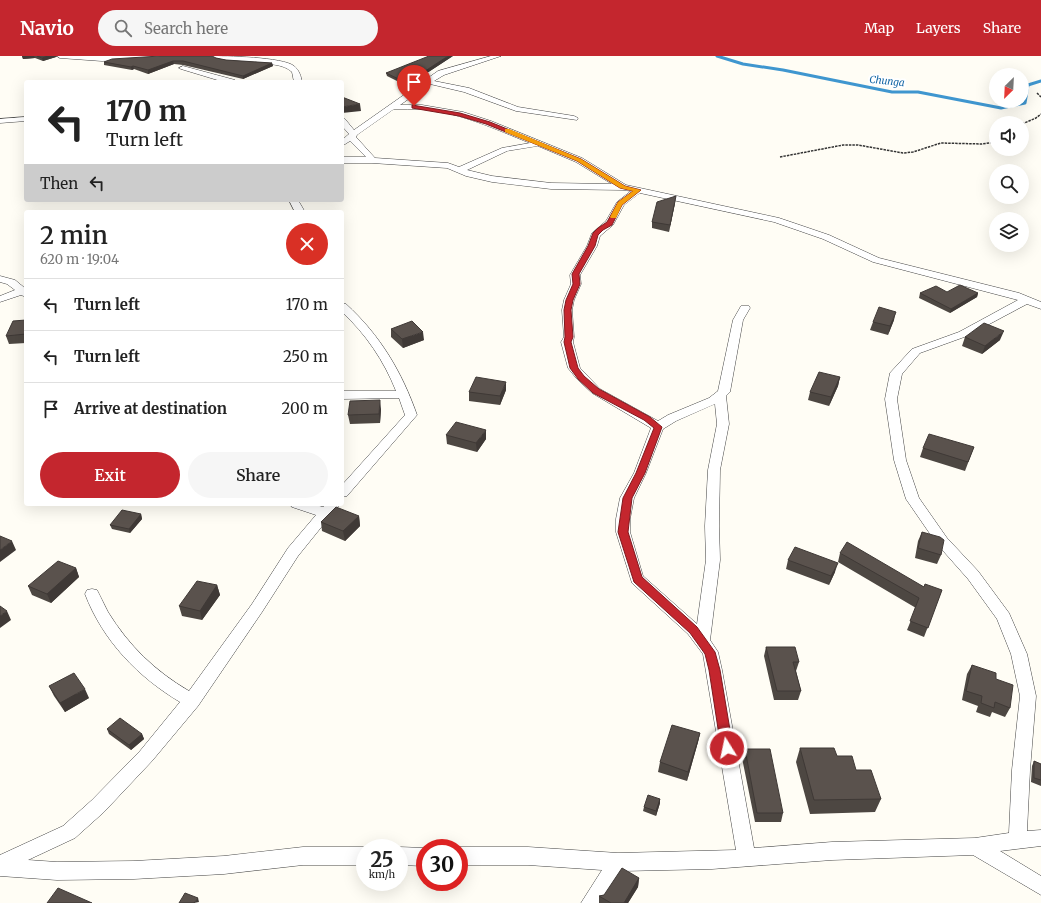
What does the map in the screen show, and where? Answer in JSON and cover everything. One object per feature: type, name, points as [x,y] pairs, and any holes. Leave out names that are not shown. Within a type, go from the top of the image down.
[{"type":"street","points":[[60,56],[102,59],[160,56]]},
{"type":"street","points":[[212,56],[230,59],[278,62],[290,66],[295,70],[298,80]]},
{"type":"street","points":[[344,142],[353,134],[440,73],[498,56]]},
{"type":"street","points":[[183,68],[225,80]]},
{"type":"street","points":[[429,82],[466,90],[516,109],[574,118]]},
{"type":"street","points":[[391,107],[422,107],[460,114],[488,123],[579,160],[623,187]]},
{"type":"street","points":[[0,121],[24,119]]},
{"type":"street","points":[[344,123],[353,134],[352,138],[372,160]]},
{"type":"street","points":[[458,170],[472,167],[489,155],[503,150],[538,144]]},
{"type":"street","points":[[344,160],[372,160],[448,166],[492,179],[564,187],[623,187],[711,205],[734,212],[782,222],[826,237],[876,260],[1015,295],[1041,306]]},
{"type":"street","points":[[638,190],[620,204],[610,224],[600,229],[595,235],[592,246],[575,274],[576,284],[569,300],[567,310],[569,337],[567,342],[574,368],[581,377],[596,391],[647,419],[658,427]]},
{"type":"street","points":[[0,279],[11,282],[24,293]]},
{"type":"street","points":[[0,299],[24,293]]},
{"type":"street","points":[[1018,840],[1021,770],[1028,696],[1019,654],[1004,617],[973,575],[942,541],[913,499],[900,460],[891,399],[896,373],[916,351],[962,334],[1026,300]]},
{"type":"street","points":[[344,308],[376,342],[404,394],[411,415],[398,432],[344,490]]},
{"type":"street","points":[[745,308],[738,320],[724,392],[713,401],[672,418],[658,427],[640,473],[627,498],[623,532],[637,579],[693,630],[710,652],[746,857]]},
{"type":"street","points":[[344,395],[404,394]]},
{"type":"street","points":[[702,641],[713,560],[712,526],[714,470],[723,424],[720,395]]},
{"type":"street","points":[[310,506],[329,509]]},
{"type":"street","points":[[0,865],[69,832],[98,806],[146,756],[192,700],[257,608],[293,552],[329,509]]},
{"type":"street","points":[[92,594],[94,602],[104,620],[136,659],[156,678],[192,700]]},
{"type":"street","points":[[468,856],[528,856],[618,862],[712,860],[832,851],[975,846],[1041,838]]},
{"type":"street","points":[[975,846],[1041,886]]},
{"type":"street","points":[[0,865],[57,871],[134,870],[224,865],[303,856],[356,856]]},
{"type":"street","points":[[592,903],[618,862]]},
{"type":"path","points":[[1037,93],[1041,97]]},
{"type":"path","points":[[1029,121],[1041,114]]},
{"type":"path","points":[[780,157],[835,145],[854,145],[902,153],[917,151],[927,145],[941,143],[984,145],[989,144]]},
{"type":"building","points":[[37,56],[48,56],[42,58]]},
{"type":"building","points":[[160,56],[212,56],[226,60],[272,63],[243,76],[183,61],[173,61],[148,70],[133,66],[131,67],[104,62],[112,59]]},
{"type":"building","points":[[429,56],[448,56],[407,83],[386,73]]},
{"type":"building","points":[[344,98],[360,104],[344,107]]},
{"type":"building","points":[[676,196],[670,225],[652,222],[657,202]]},
{"type":"building","points":[[960,285],[978,293],[951,309],[920,293],[936,286],[947,292]]},
{"type":"building","points":[[879,307],[896,312],[890,326],[873,322]]},
{"type":"building","points":[[24,320],[24,334],[6,336],[13,321]]},
{"type":"building","points":[[412,321],[423,332],[402,339],[391,329]]},
{"type":"building","points":[[984,323],[1004,331],[985,346],[965,337]]},
{"type":"building","points":[[819,372],[840,377],[831,397],[810,392]]},
{"type":"building","points":[[476,377],[506,382],[500,396],[469,392]]},
{"type":"building","points":[[380,400],[379,414],[348,415],[350,401]]},
{"type":"building","points":[[456,422],[486,430],[476,443],[446,435]]},
{"type":"building","points":[[929,434],[974,447],[968,462],[923,448]]},
{"type":"building","points":[[336,507],[359,516],[343,531],[321,522]]},
{"type":"building","points":[[122,510],[141,514],[129,529],[110,525]]},
{"type":"building","points":[[922,532],[940,537],[944,540],[941,555],[918,548]]},
{"type":"building","points":[[0,536],[12,541],[0,550]]},
{"type":"building","points":[[847,542],[924,587],[925,584],[942,590],[928,628],[910,621],[919,598],[840,553]]},
{"type":"building","points":[[795,547],[838,563],[831,576],[788,560]]},
{"type":"building","points":[[58,561],[76,568],[47,594],[28,586]]},
{"type":"building","points":[[197,581],[217,585],[200,611],[179,606]]},
{"type":"building","points":[[0,606],[7,611],[0,616]]},
{"type":"building","points":[[766,647],[795,647],[799,662],[793,662],[801,691],[777,691]]},
{"type":"building","points":[[972,665],[996,673],[996,679],[1013,685],[1010,708],[995,702],[994,708],[981,703],[982,696],[966,691]]},
{"type":"building","points":[[74,673],[85,689],[60,703],[49,686]]},
{"type":"building","points":[[120,718],[142,734],[129,745],[107,729]]},
{"type":"building","points":[[672,725],[700,733],[688,772],[660,762]]},
{"type":"building","points":[[800,748],[834,748],[837,756],[852,756],[856,770],[871,770],[881,799],[814,800]]},
{"type":"building","points":[[745,749],[770,749],[783,813],[757,813]]},
{"type":"building","points":[[1034,761],[1041,764],[1041,780],[1034,778]]},
{"type":"building","points":[[648,795],[660,799],[656,811],[644,807]]},
{"type":"building","points":[[622,868],[639,878],[624,903],[611,903],[599,896],[604,895]]},
{"type":"building","points":[[58,888],[92,903],[47,903]]},
{"type":"building","points":[[185,893],[198,898],[194,903],[179,903]]},
{"type":"waterway","name":"Chunga","points":[[717,56],[743,64],[783,70],[892,92],[918,92],[1001,108],[1025,103],[1028,85],[1041,81]]},
{"type":"slow traffic","points":[[507,131],[579,160],[623,187],[638,190],[620,204],[614,217]]},
{"type":"route","points":[[414,106],[460,114],[488,123],[579,160],[623,187],[638,190],[620,204],[610,224],[600,229],[595,235],[592,246],[575,274],[576,284],[569,300],[567,310],[569,337],[567,342],[572,354],[574,368],[581,377],[596,391],[647,419],[658,427],[640,473],[627,498],[623,519],[623,532],[637,579],[693,630],[710,652],[727,748]]}]
